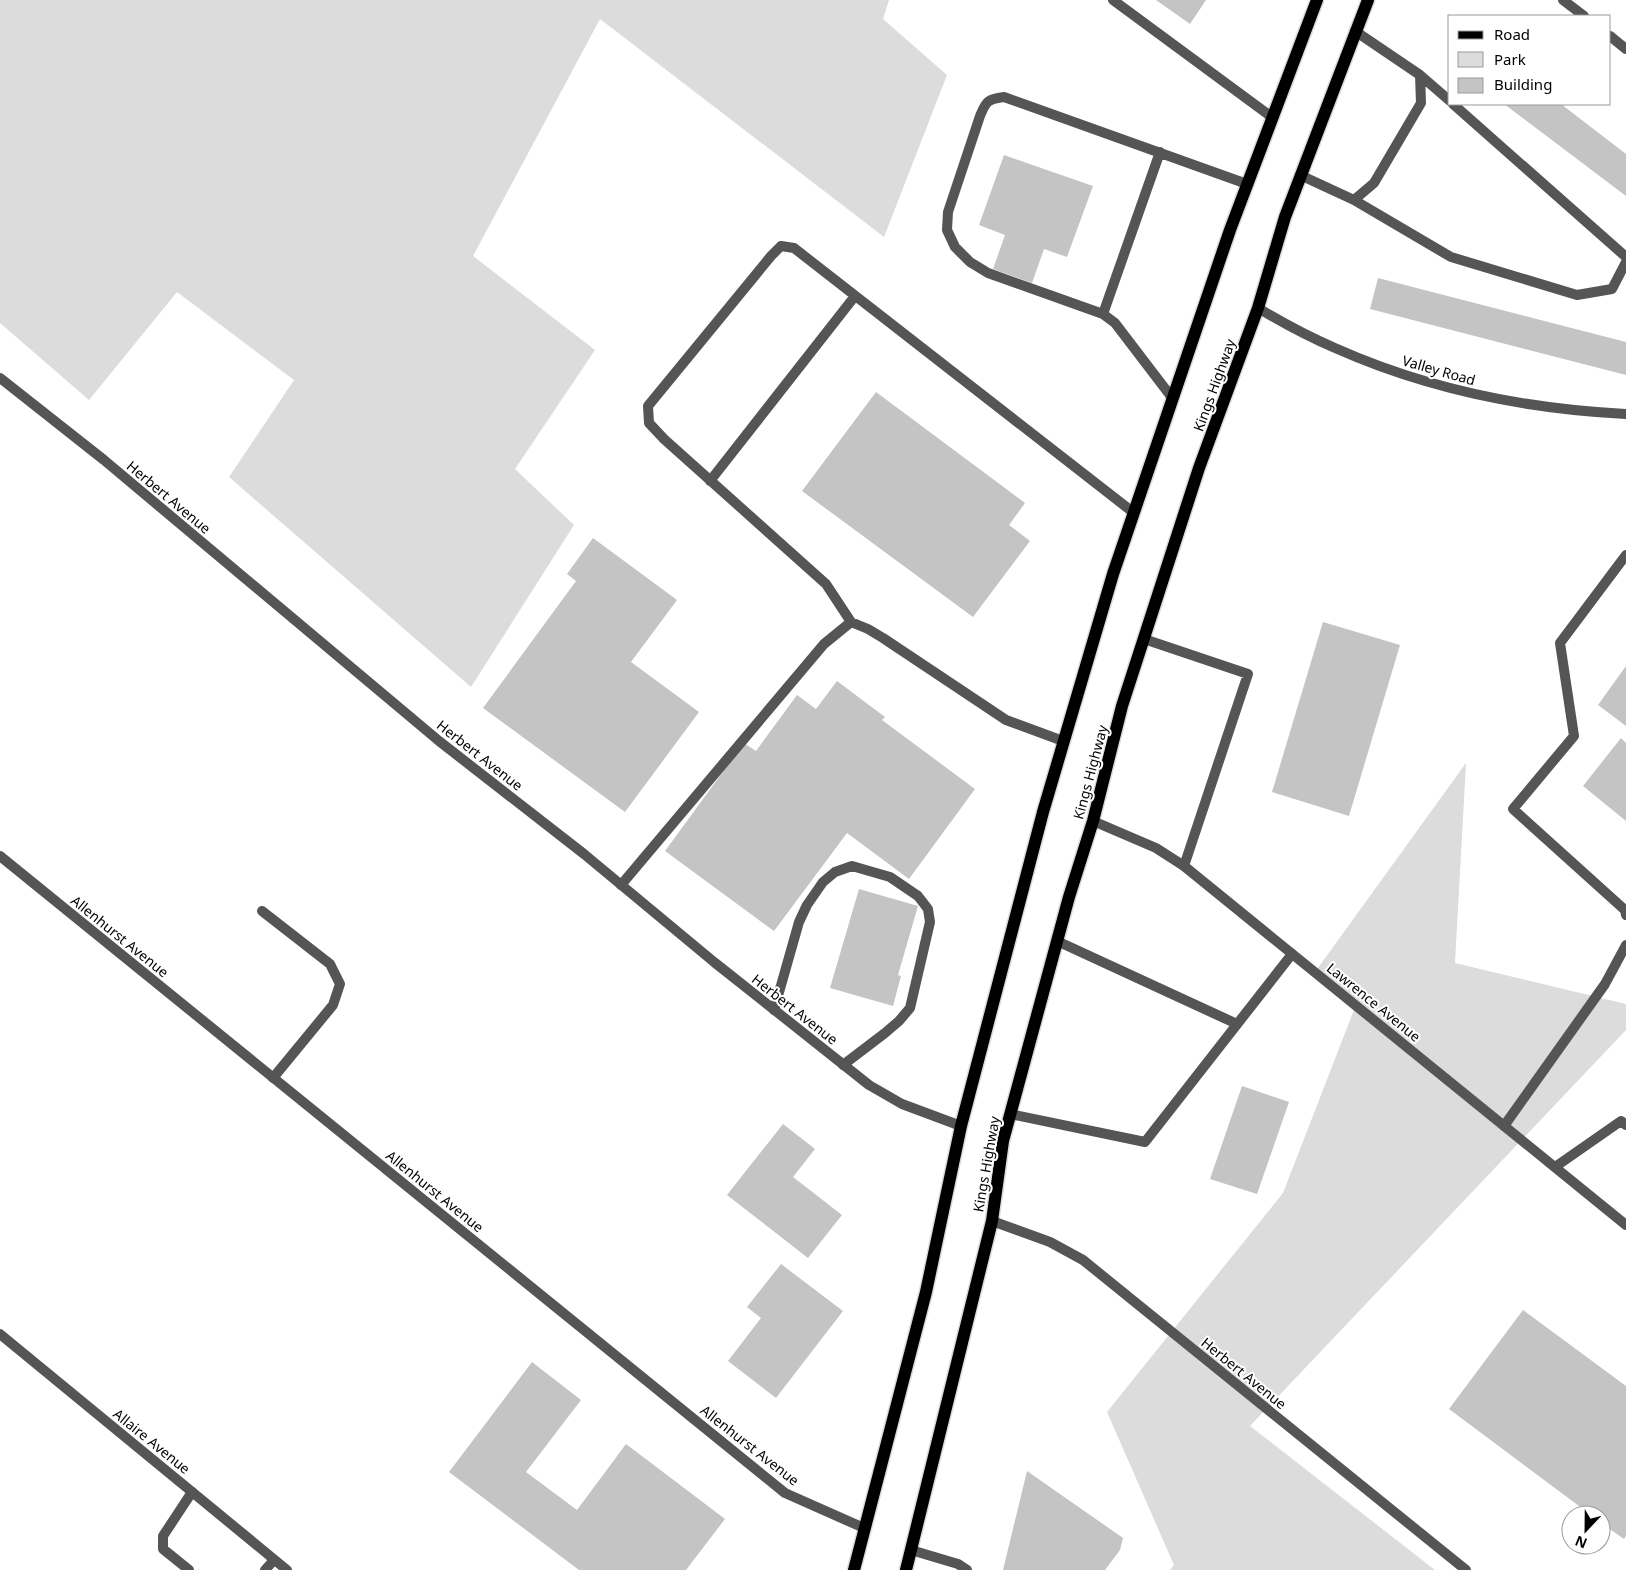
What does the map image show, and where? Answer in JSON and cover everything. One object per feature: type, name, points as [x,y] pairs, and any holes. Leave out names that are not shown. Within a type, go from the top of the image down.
[{"type":"main road","points":[[854,1570],[926,1292],[962,1126],[1043,812],[1112,574],[1230,230],[1317,0]]},
{"type":"main road","name":"Kings Highway","points":[[906,1570],[992,1221],[1003,1141],[1057,941],[1093,821],[1122,706],[1199,468],[1258,308],[1285,217],[1368,0]]},
{"type":"street","points":[[1113,0],[1272,118]]},
{"type":"street","points":[[1563,0],[1583,15]]},
{"type":"street","points":[[1355,31],[1420,75],[1448,99]]},
{"type":"street","points":[[1611,37],[1626,49]]},
{"type":"street","points":[[1354,200],[1374,183],[1421,102],[1420,75]]},
{"type":"street","points":[[1173,399],[1115,324],[1103,314],[988,273],[970,262],[955,247],[947,230],[948,212],[980,116],[985,104],[992,98],[1004,97],[1247,184]]},
{"type":"street","points":[[1454,105],[1626,257]]},
{"type":"street","points":[[1103,314],[1160,152]]},
{"type":"street","points":[[1300,176],[1354,200],[1451,257],[1577,295],[1612,289],[1626,262]]},
{"type":"street","points":[[1063,741],[1006,720],[883,638],[851,622],[826,584],[664,440],[649,423],[648,406],[771,256],[781,246],[794,248],[1134,512]]},
{"type":"street","points":[[710,481],[856,296]]},
{"type":"street","name":"Valley Road","points":[[1258,308],[1296,330],[1336,348],[1418,379],[1460,391],[1520,403],[1581,411],[1626,414]]},
{"type":"street","name":"Herbert Avenue","points":[[0,378],[104,460],[438,741],[621,885],[843,1065],[869,1085],[902,1104],[962,1126]]},
{"type":"street","points":[[1626,555],[1560,643],[1574,736],[1513,809],[1626,911]]},
{"type":"street","points":[[621,885],[824,644],[851,622]]},
{"type":"street","points":[[1144,639],[1248,674],[1184,866]]},
{"type":"street","name":"Lawrence Avenue","points":[[1093,821],[1156,848],[1184,866],[1626,1225]]},
{"type":"street","name":"Allenhurst Avenue","points":[[0,856],[785,1493],[864,1528]]},
{"type":"street","points":[[774,1010],[799,922],[807,905],[823,882],[835,872],[852,866],[890,877],[918,896],[928,909],[930,922],[910,1008],[885,1033],[843,1065]]},
{"type":"street","points":[[262,911],[330,964],[340,984],[333,1005],[273,1078]]},
{"type":"street","points":[[1057,941],[1237,1024]]},
{"type":"street","points":[[1504,1126],[1605,984],[1626,945]]},
{"type":"street","points":[[1010,1114],[1145,1142],[1292,954]]},
{"type":"street","points":[[1555,1167],[1621,1121],[1626,1124]]},
{"type":"street","name":"Herbert Avenue","points":[[992,1221],[1050,1242],[1083,1260],[1466,1570]]},
{"type":"street","name":"Allaire Avenue","points":[[0,1334],[287,1570]]},
{"type":"street","points":[[189,1570],[163,1548],[163,1536],[192,1492]]},
{"type":"street","points":[[911,1550],[958,1564],[967,1570]]},
{"type":"street","points":[[265,1570],[274,1560]]},
{"type":"green space","points":[[0,0],[889,0],[883,19],[947,75],[884,237],[600,19],[473,256],[595,350],[515,469],[574,525],[471,687],[229,477],[294,380],[177,292],[89,400],[0,323]]},
{"type":"green space","points":[[1466,763],[1455,963],[1626,1004],[1626,1030],[1250,1426],[1435,1570],[1170,1570],[1174,1565],[1107,1412],[1283,1193],[1357,1002],[1315,972]]},
{"type":"building","points":[[1156,0],[1206,0],[1190,24]]},
{"type":"building","points":[[1505,105],[1562,105],[1626,154],[1626,196]]},
{"type":"building","points":[[1004,155],[1093,186],[1067,257],[1044,249],[1032,283],[993,269],[1005,235],[979,225]]},
{"type":"building","points":[[1378,278],[1626,342],[1626,375],[1370,309]]},
{"type":"building","points":[[876,392],[1025,503],[1009,525],[1030,541],[973,617],[802,491]]},
{"type":"building","points":[[593,538],[677,600],[631,662],[699,712],[625,812],[483,708],[576,581],[567,574]]},
{"type":"building","points":[[1323,622],[1400,645],[1349,816],[1272,792]]},
{"type":"building","points":[[1626,666],[1626,726],[1598,705]]},
{"type":"building","points":[[837,681],[885,717],[882,720],[975,789],[909,879],[847,833],[774,931],[665,851],[744,743],[756,751],[797,695],[816,709]]},
{"type":"building","points":[[1621,738],[1626,743],[1626,821],[1583,786]]},
{"type":"building","points":[[859,889],[918,906],[898,975],[901,976],[893,1006],[830,988]]},
{"type":"building","points":[[1242,1086],[1289,1102],[1257,1194],[1210,1179]]},
{"type":"building","points":[[783,1124],[815,1149],[793,1177],[842,1215],[808,1258],[727,1195]]},
{"type":"building","points":[[781,1264],[843,1311],[776,1398],[728,1361],[761,1318],[747,1307]]},
{"type":"building","points":[[1523,1310],[1626,1386],[1626,1536],[1624,1539],[1611,1530],[1611,1505],[1578,1505],[1449,1409]]},
{"type":"building","points":[[532,1362],[581,1400],[526,1472],[577,1510],[626,1444],[725,1519],[686,1570],[579,1570],[449,1472]]},
{"type":"building","points":[[1027,1471],[1123,1538],[1120,1550],[1105,1570],[1003,1570]]}]
